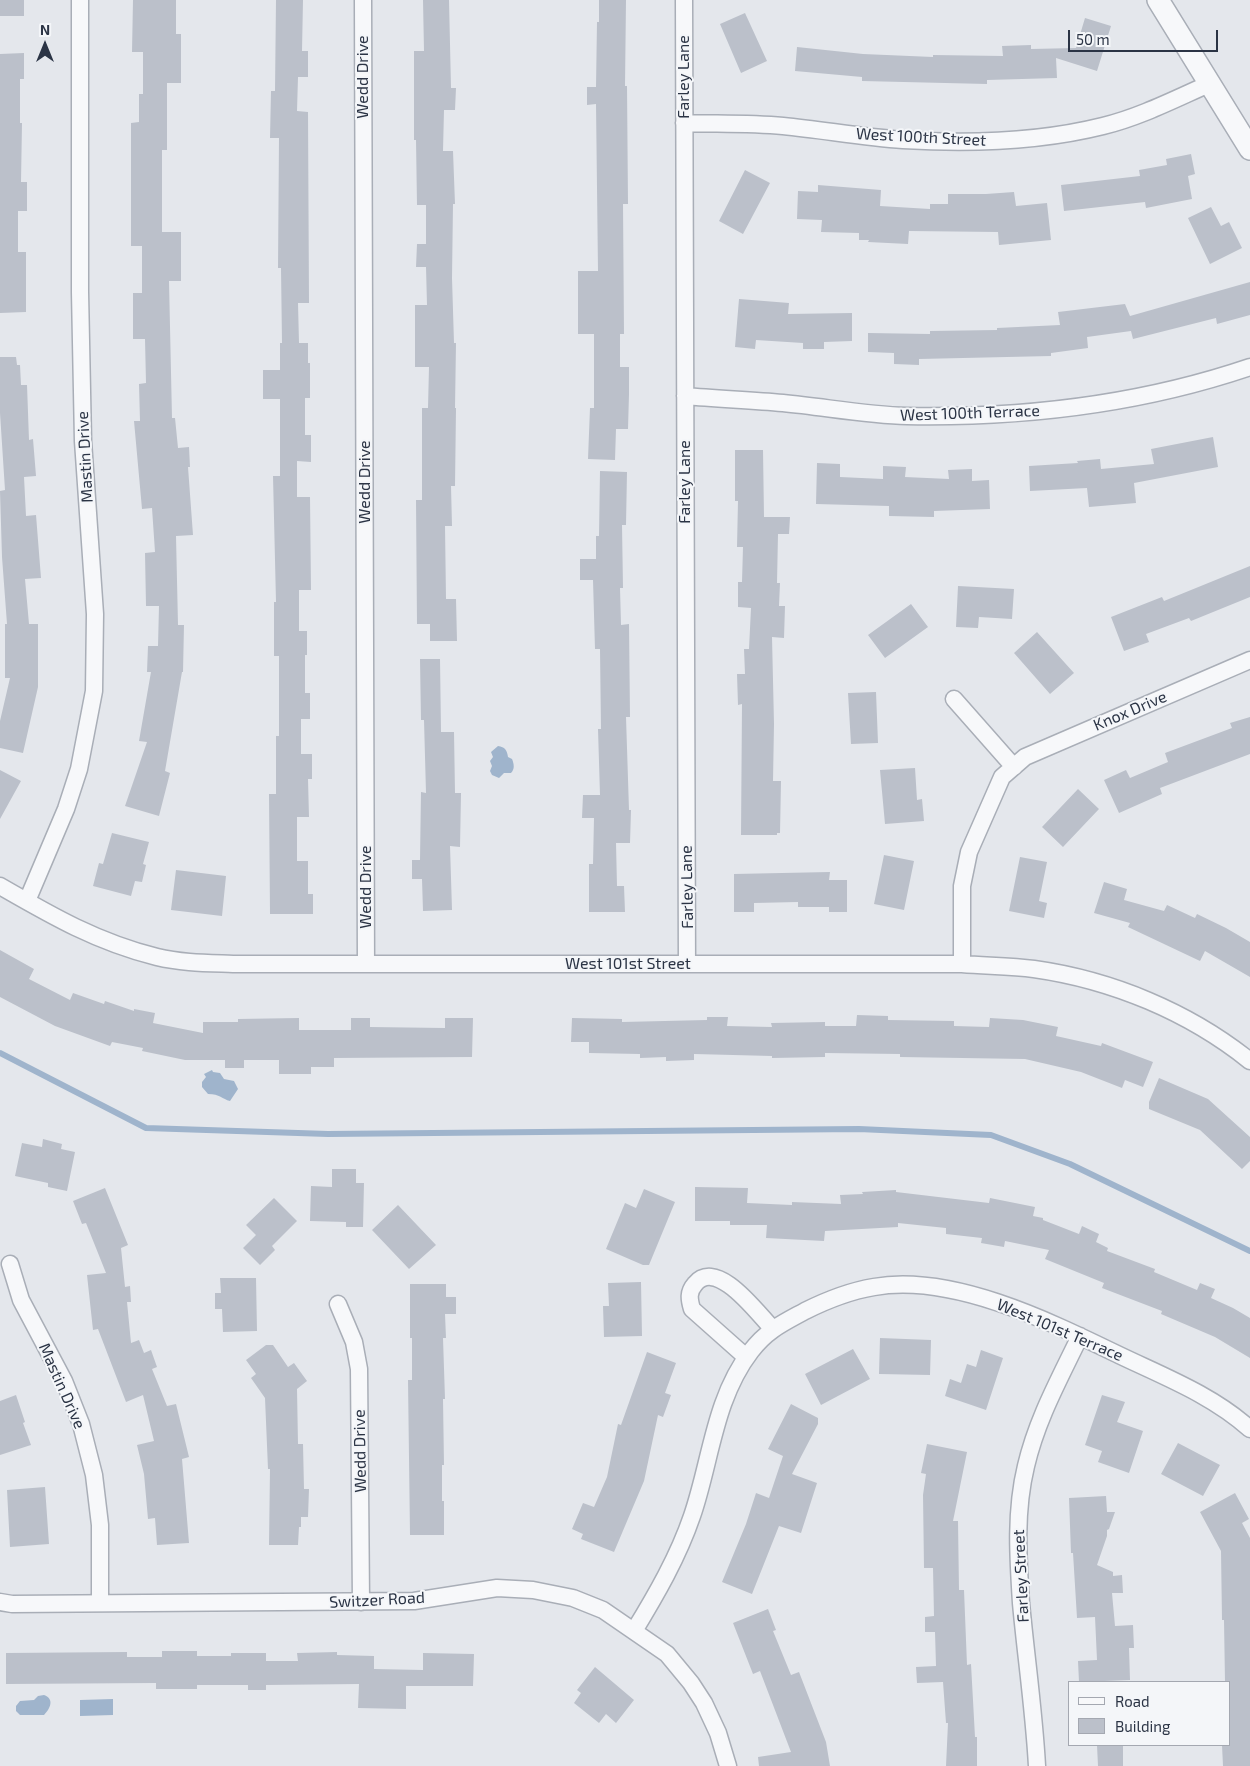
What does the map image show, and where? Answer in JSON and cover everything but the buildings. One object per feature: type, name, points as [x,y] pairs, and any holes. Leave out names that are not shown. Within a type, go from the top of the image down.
[{"type":"street","name":"Mastin Drive","points":[[27,902],[66,808],[79,769],[94,690],[95,614],[83,442],[80,292],[80,0]]},
{"type":"street","name":"Wedd Drive","points":[[363,0],[366,964]]},
{"type":"street","name":"Farley Lane","points":[[684,0],[687,964]]},
{"type":"street","points":[[1158,0],[1250,149]]},
{"type":"street","name":"West 100th Street","points":[[684,123],[781,126],[904,140],[964,142],[998,140],[1057,135],[1104,126],[1209,84]]},
{"type":"street","name":"West 100th Terrace","points":[[685,396],[783,403],[871,414],[976,416],[1044,411],[1100,403],[1183,387],[1250,367]]},
{"type":"street","name":"Knox Drive","points":[[962,964],[962,886],[969,852],[1002,777],[1025,757],[1250,660]]},
{"type":"street","points":[[954,698],[1014,767]]},
{"type":"street","name":"West 101st Street","points":[[0,886],[75,928],[109,943],[158,957],[198,963],[962,964],[1042,971],[1084,979],[1143,998],[1190,1022],[1236,1050],[1250,1061]]},
{"type":"street","name":"Mastin Drive","points":[[10,1264],[22,1300],[64,1381],[81,1424],[94,1475],[98,1515],[100,1603]]},
{"type":"street","points":[[746,1357],[692,1309],[689,1299],[692,1288],[698,1280],[718,1278],[733,1287],[772,1328]]},
{"type":"street","name":"West 101st Terrace","points":[[634,1631],[659,1591],[692,1518],[717,1418],[735,1374],[746,1357],[772,1328],[818,1304],[843,1294],[875,1286],[915,1285],[949,1290],[1012,1307],[1080,1336],[1203,1395],[1234,1415],[1250,1429]]},
{"type":"street","name":"Wedd Drive","points":[[338,1304],[354,1342],[359,1369],[361,1602]]},
{"type":"street","name":"Farley Street","points":[[1036,1766],[1032,1697],[1024,1637],[1017,1554],[1020,1504],[1026,1467],[1040,1419],[1080,1336]]},
{"type":"street","name":"Switzer Road","points":[[0,1602],[12,1604],[414,1601],[497,1588],[533,1590],[572,1598],[602,1610],[666,1654],[691,1683],[704,1703],[718,1734],[728,1766]]},
{"type":"water","points":[[498,746],[505,749],[508,757],[512,759],[514,766],[511,773],[504,773],[499,778],[492,775],[490,771],[492,766],[490,761],[493,757],[491,752]]},
{"type":"water","points":[[212,1070],[213,1072],[220,1073],[224,1079],[234,1081],[238,1089],[230,1101],[208,1094],[202,1087],[202,1082],[206,1077],[204,1074]]},
{"type":"water","points":[[44,1695],[49,1699],[50,1707],[44,1715],[20,1715],[16,1711],[16,1706],[20,1701],[34,1700],[38,1696]]},
{"type":"water","points":[[113,1699],[113,1715],[80,1716],[80,1700]]},
{"type":"waterway","points":[[0,1053],[146,1128],[328,1134],[859,1129],[991,1135],[1070,1164],[1250,1251]]}]
